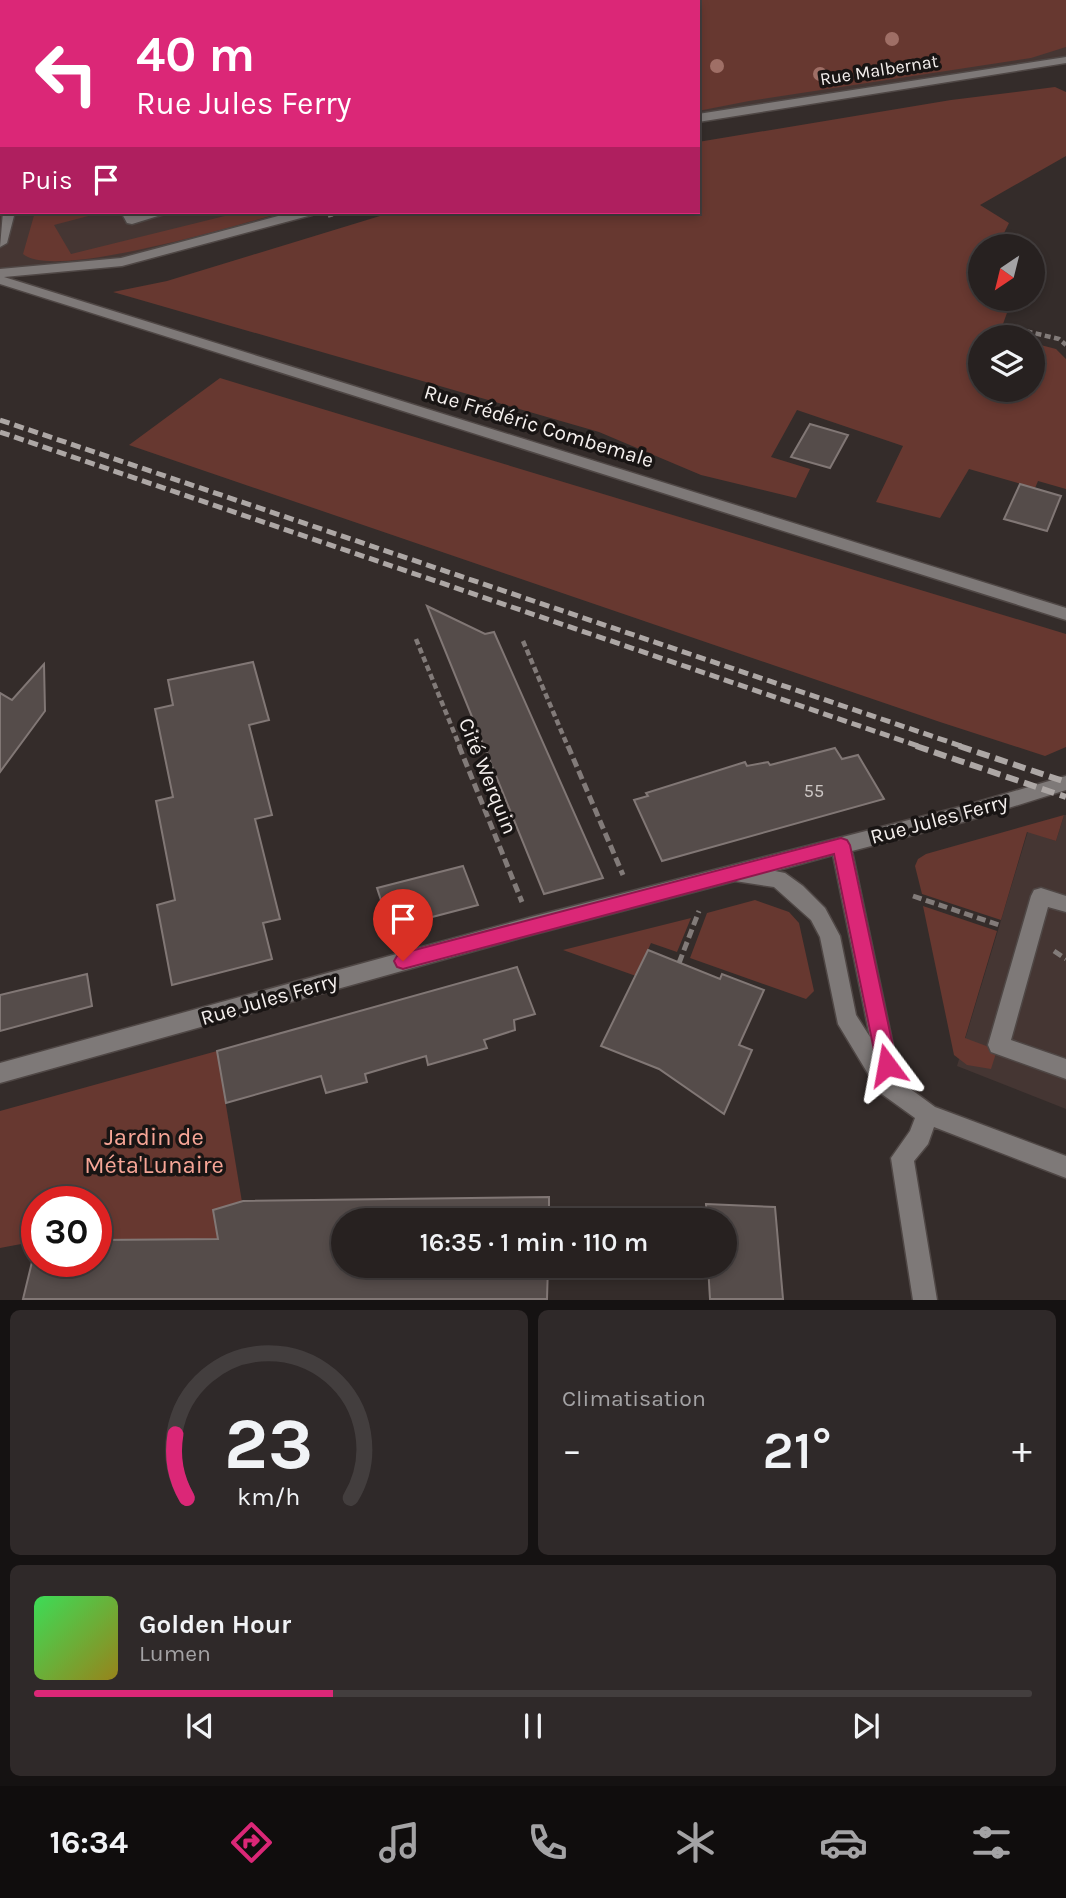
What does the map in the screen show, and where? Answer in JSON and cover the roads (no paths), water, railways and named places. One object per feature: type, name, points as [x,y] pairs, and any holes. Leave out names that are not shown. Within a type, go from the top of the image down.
[{"type":"street","name":"Rue Malbernat","points":[[700,118],[1066,60]]},
{"type":"street","points":[[0,243],[8,214]]},
{"type":"street","points":[[128,214],[132,220],[157,214]]},
{"type":"street","points":[[0,273],[122,262],[300,214]]},
{"type":"street","name":"Rue Frédéric Combemale","points":[[0,280],[1066,614]]},
{"type":"street","name":"Rue Jules Ferry","points":[[0,1073],[531,926],[967,813],[1066,783]]},
{"type":"street","points":[[841,845],[887,1065],[907,1098]]},
{"type":"street","points":[[729,874],[778,879],[818,914],[830,936],[846,1017],[887,1085],[927,1114],[1066,1167]]},
{"type":"street","points":[[1066,904],[1041,896],[999,1045],[1066,1069]]},
{"type":"street","points":[[925,1300],[902,1158],[920,1137],[927,1114]]},
{"type":"railway","points":[[0,420],[964,747]]},
{"type":"railway","points":[[0,432],[921,747]]},
{"type":"railway","points":[[916,746],[1066,797]]},
{"type":"railway","points":[[959,746],[1066,782]]},
{"type":"park label","name":"Jardin de Méta'Lunaire","points":[[154,1151]]}]
